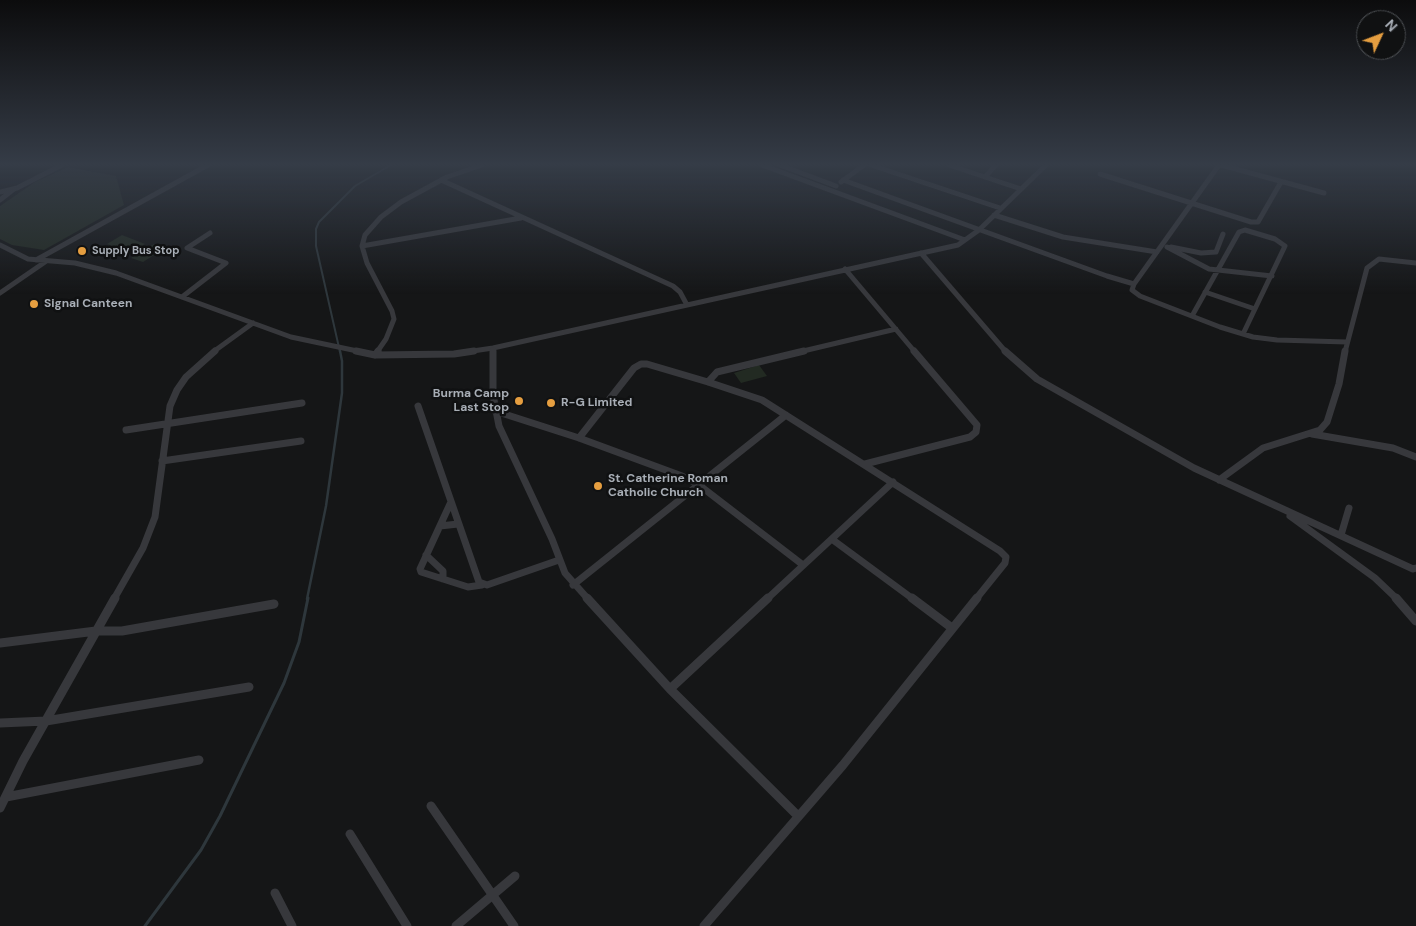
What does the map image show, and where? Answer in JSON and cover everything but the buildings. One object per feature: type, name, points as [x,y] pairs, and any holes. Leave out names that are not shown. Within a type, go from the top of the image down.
[{"type":"street","points":[[36,260],[130,208]]},
{"type":"street","points":[[375,355],[386,339],[394,319],[392,311],[367,263],[362,246],[365,235],[380,217],[394,208]]},
{"type":"street","points":[[501,208],[673,286],[680,292],[686,305]]},
{"type":"street","points":[[879,208],[965,240]]},
{"type":"street","points":[[920,208],[1134,284]]},
{"type":"street","points":[[0,245],[15,253],[36,260],[94,267],[291,337],[375,355],[435,356],[493,348],[845,269],[949,248],[979,230],[1000,208]]},
{"type":"street","points":[[1189,208],[1164,246],[1157,252],[1134,284],[1132,290],[1140,296],[1243,334],[1277,340],[1347,342]]},
{"type":"street","points":[[1208,208],[1251,222],[1258,222],[1266,208]]},
{"type":"street","points":[[994,215],[1069,239],[1157,252]]},
{"type":"street","points":[[362,246],[522,218]]},
{"type":"street","points":[[1192,316],[1219,271],[1239,232],[1245,230],[1274,239],[1285,246],[1243,334]]},
{"type":"street","points":[[182,297],[226,263],[187,248],[210,232]]},
{"type":"street","points":[[1164,246],[1201,253],[1216,252],[1223,234]]},
{"type":"street","points":[[1164,246],[1196,263],[1219,271],[1272,276]]},
{"type":"street","points":[[921,253],[1009,356],[1034,376],[1194,468],[1413,569],[1416,568]]},
{"type":"street","points":[[1219,480],[1263,448],[1320,430],[1327,422],[1340,378],[1347,342],[1367,268],[1379,259],[1416,263]]},
{"type":"street","points":[[0,292],[45,262]]},
{"type":"street","points":[[845,269],[977,424],[976,432],[970,437],[865,464]]},
{"type":"street","points":[[1205,292],[1255,309]]},
{"type":"street","points":[[0,808],[23,761],[129,575],[155,517],[170,406],[186,377],[211,354],[253,323]]},
{"type":"street","points":[[708,382],[711,376],[724,370],[896,328]]},
{"type":"street","points":[[493,348],[495,411],[499,426],[552,539],[565,574],[573,585],[670,689],[798,816]]},
{"type":"street","points":[[578,438],[637,365],[647,364],[757,398],[865,464],[1000,551],[1006,557],[1005,563],[825,787],[704,926]]},
{"type":"street","points":[[126,430],[168,422],[302,403]]},
{"type":"street","points":[[418,406],[450,504],[477,579],[482,585]]},
{"type":"street","points":[[495,411],[662,468],[699,485],[803,565]]},
{"type":"street","points":[[573,585],[786,415]]},
{"type":"street","points":[[1312,434],[1393,448],[1416,457]]},
{"type":"street","points":[[162,461],[301,441]]},
{"type":"street","points":[[670,689],[803,565],[833,540],[893,482]]},
{"type":"street","points":[[450,504],[420,569],[421,572],[468,587],[482,585],[559,560]]},
{"type":"street","points":[[1275,506],[1375,578],[1408,610],[1416,621]]},
{"type":"street","points":[[1341,535],[1350,508]]},
{"type":"street","points":[[440,526],[458,524]]},
{"type":"street","points":[[833,540],[952,628]]},
{"type":"street","points":[[426,555],[443,571],[442,579]]},
{"type":"street","points":[[0,643],[96,631],[122,631],[274,604]]},
{"type":"street","points":[[0,723],[46,721],[249,687]]},
{"type":"street","points":[[6,797],[199,760]]},
{"type":"street","points":[[431,806],[514,926]]},
{"type":"street","points":[[350,834],[407,926]]},
{"type":"street","points":[[456,926],[515,876]]},
{"type":"street","points":[[275,893],[292,926]]},
{"type":"shaded area","points":[[0,208],[118,208],[44,250],[12,245],[0,239]]},
{"type":"shaded area","points":[[122,235],[145,244],[130,252],[107,244]]},
{"type":"shaded area","points":[[154,244],[165,248],[143,262],[131,258]]},
{"type":"shaded area","points":[[759,365],[767,376],[741,383],[734,373]]},
{"type":"waterway","points":[[333,208],[319,222],[316,229],[316,246],[340,352]]},
{"type":"waterway","points":[[307,599],[326,506],[342,393],[342,361],[340,351]]},
{"type":"waterway","points":[[145,926],[201,850],[220,816],[284,683],[299,642],[308,598]]},
{"type":"place","name":"Supply Bus Stop","points":[[82,251]]},
{"type":"place","name":"Signal Canteen","points":[[34,304]]},
{"type":"place","name":"Burma Camp Last Stop","points":[[519,401]]},
{"type":"place","name":"R-G Limited","points":[[551,403]]},
{"type":"place","name":"St. Catherine Roman Catholic Church","points":[[598,486]]}]
